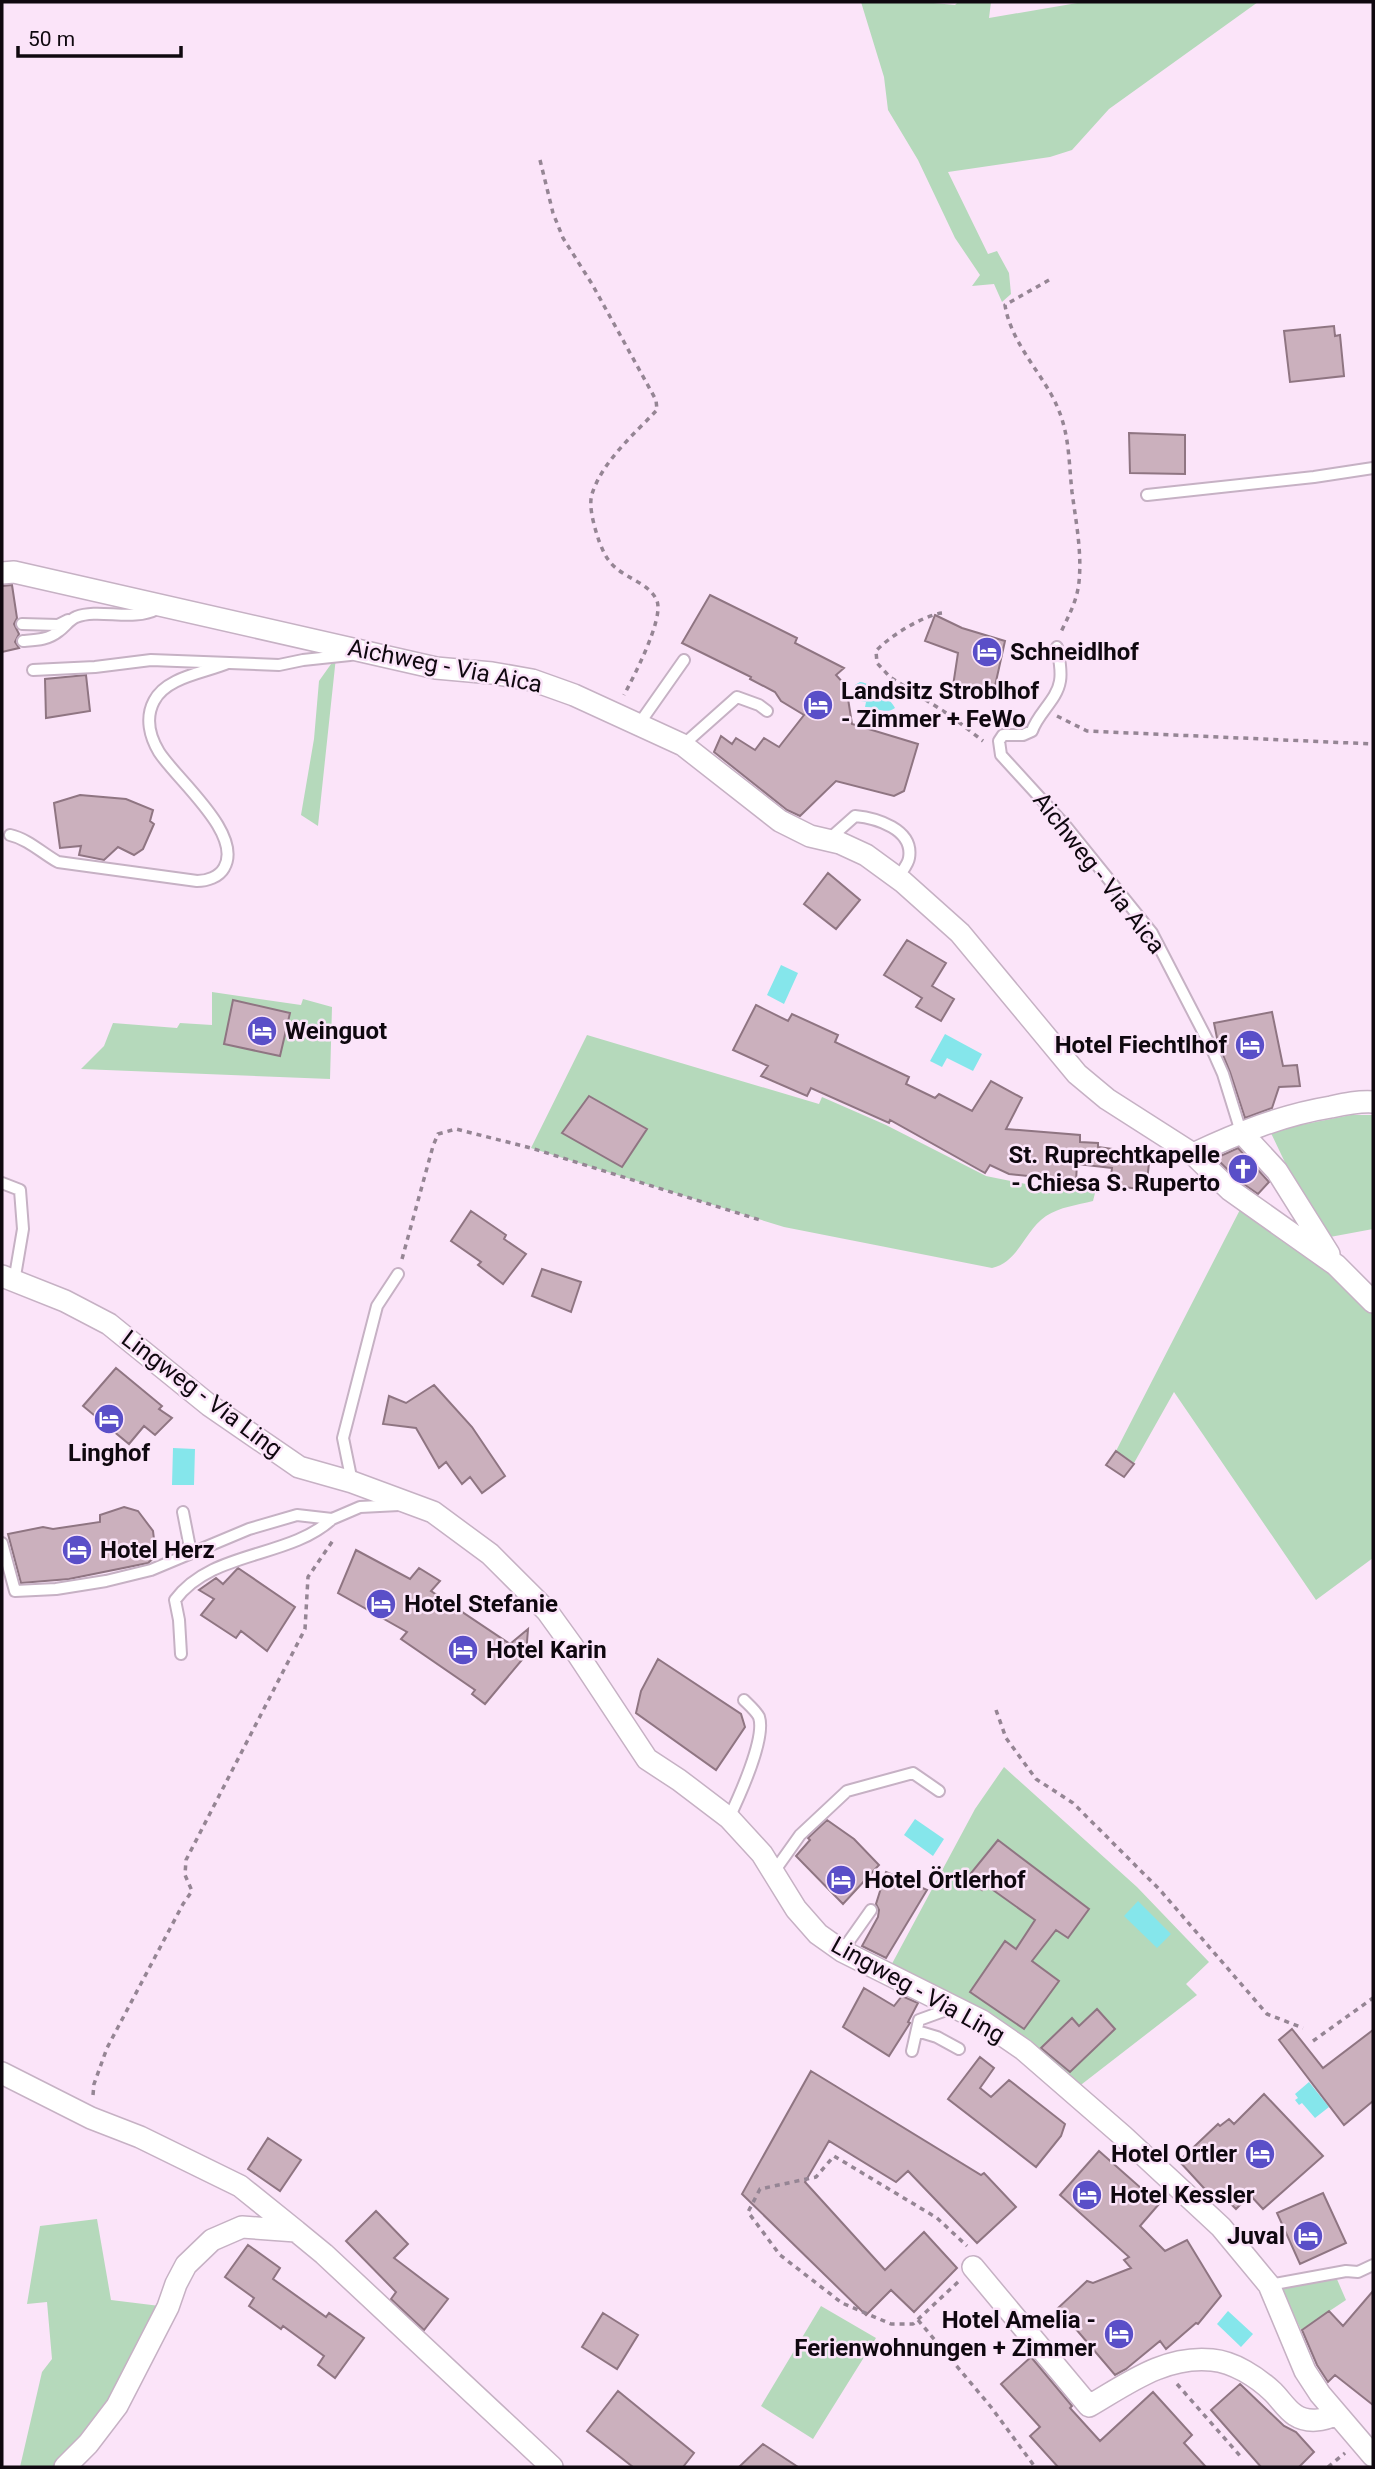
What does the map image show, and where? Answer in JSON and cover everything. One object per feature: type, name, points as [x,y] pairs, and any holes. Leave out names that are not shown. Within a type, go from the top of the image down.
[{"type":"street","name":"Aichweg - Via Aica","points":[[2,573],[15,572],[436,668],[532,680],[574,695],[683,745],[780,821],[810,836],[840,843],[866,855],[898,878],[960,933],[1077,1074],[1107,1099],[1193,1154],[1230,1190],[1336,1265],[1373,1302]]},
{"type":"street","points":[[1193,1154],[1241,1132],[1304,1111],[1370,1097]]},
{"type":"street","name":"Aichweg - Via Aica","points":[[1241,1132],[1277,1171],[1336,1265]]},
{"type":"street","name":"Lingweg - Via Ling","points":[[8,1279],[109,1324],[209,1405],[299,1466],[433,1512],[490,1554],[547,1611],[647,1759],[729,1818],[762,1854],[796,1909],[818,1934],[842,1951],[982,2021],[1024,2050],[1123,2136],[1221,2227],[1269,2285],[1305,2371],[1336,2414],[1373,2456]]},
{"type":"street","points":[[2,2073],[91,2118],[140,2137],[240,2186],[324,2254],[552,2467]]},
{"type":"street","points":[[65,2467],[88,2444],[117,2406],[168,2307],[186,2265],[212,2240],[242,2227],[296,2231]]},
{"type":"street","points":[[967,2262],[1088,2406],[1173,2362],[1213,2360],[1248,2372],[1296,2415],[1318,2420],[1328,2419],[1336,2414]]},
{"type":"lane","points":[[1147,495],[1373,468]]},
{"type":"lane","points":[[22,624],[58,625],[90,615],[116,617],[151,612],[163,606]]},
{"type":"lane","points":[[23,641],[45,639],[59,632],[74,618]]},
{"type":"lane","points":[[1001,755],[999,741],[1003,735],[1023,735],[1032,731],[1035,720],[1060,682],[1057,647]]},
{"type":"lane","points":[[33,670],[95,667],[151,660],[279,665],[367,652]]},
{"type":"lane","points":[[639,724],[684,660]]},
{"type":"lane","points":[[10,835],[23,838],[58,862],[197,881],[211,879],[223,871],[228,861],[228,846],[220,828],[159,752],[151,733],[149,716],[153,702],[162,689],[174,682],[228,663]]},
{"type":"lane","points":[[683,745],[737,696],[767,711]]},
{"type":"lane","name":"Aichweg - Via Aica","points":[[1001,755],[1064,824],[1152,933],[1211,1047],[1223,1074],[1241,1132]]},
{"type":"lane","points":[[828,840],[855,816],[888,823],[907,842],[909,857],[898,878]]},
{"type":"lane","points":[[2,1183],[20,1189],[23,1229],[8,1279]]},
{"type":"lane","points":[[352,1482],[343,1437],[377,1306],[398,1274]]},
{"type":"lane","name":"Lingweg - Via Ling","points":[[181,1654],[175,1600],[184,1588],[221,1566],[320,1530],[332,1519],[360,1507],[412,1504]]},
{"type":"lane","points":[[183,1512],[191,1553]]},
{"type":"lane","name":"Lingweg - Via Ling","points":[[2,1543],[15,1591],[56,1589],[150,1570],[249,1529],[297,1516],[332,1519]]},
{"type":"lane","points":[[729,1818],[744,1785],[760,1735],[758,1717],[744,1700]]},
{"type":"lane","points":[[773,1873],[800,1835],[846,1791],[914,1773],[939,1791]]},
{"type":"lane","points":[[842,1951],[871,1910]]},
{"type":"lane","points":[[912,2050],[919,2020],[955,2008]]},
{"type":"lane","points":[[917,2031],[937,2037],[959,2049]]},
{"type":"lane","points":[[1269,2285],[1346,2271],[1358,2272],[1373,2265]]},
{"type":"path","points":[[540,160],[553,213],[563,238],[656,400],[657,411],[621,448],[602,474],[591,496],[595,531],[605,554],[614,567],[650,591],[658,602],[657,617],[640,665],[615,713]]},
{"type":"path","points":[[1049,280],[1005,305],[1007,317],[1036,372],[1051,393],[1067,433],[1072,495],[1077,514],[1079,582],[1074,607],[1058,637],[1057,647]]},
{"type":"path","points":[[942,613],[933,614],[885,641],[876,651],[877,663],[890,677],[951,716],[1001,755]]},
{"type":"path","points":[[1044,709],[1087,731],[1373,744]]},
{"type":"path","points":[[398,1274],[438,1134],[456,1129],[531,1148],[760,1220]]},
{"type":"path","points":[[91,2118],[94,2084],[107,2048],[192,1891],[185,1875],[186,1860],[305,1629],[308,1577],[351,1512]]},
{"type":"path","points":[[996,1710],[1006,1738],[1036,1779],[1073,1803],[1160,1890],[1267,2014],[1303,2028]]},
{"type":"path","points":[[1313,2041],[1373,1998]]},
{"type":"path","points":[[834,2156],[937,2218],[968,2247],[967,2262],[918,2319],[913,2324],[891,2324],[842,2303],[780,2255],[748,2212],[760,2189],[817,2178],[834,2156]]},
{"type":"path","points":[[918,2319],[991,2407],[1035,2467]]},
{"type":"path","points":[[1162,2367],[1241,2457]]},
{"type":"path","points":[[1328,2467],[1339,2459]]},
{"type":"green space","points":[[861,2],[955,5],[958,2],[991,2],[989,18],[1083,2],[1258,2],[1109,109],[1072,150],[1050,157],[948,172],[988,254],[997,251],[1009,273],[1011,294],[1002,302],[994,284],[972,286],[980,275],[955,238],[918,160],[888,110],[884,77]]},
{"type":"green space","points":[[336,657],[318,826],[301,815],[314,739],[319,681]]},
{"type":"green space","points":[[212,992],[301,1005],[303,999],[332,1007],[330,1079],[81,1069],[104,1046],[113,1023],[177,1028],[180,1023],[212,1025]]},
{"type":"green space","points":[[587,1035],[819,1104],[822,1097],[886,1125],[986,1176],[1031,1185],[1096,1189],[1093,1201],[1063,1208],[1046,1216],[1038,1222],[1009,1259],[992,1268],[784,1227],[531,1148]]},
{"type":"green space","points":[[1351,1115],[1373,1115],[1373,1229],[1330,1237],[1291,1175],[1270,1131]]},
{"type":"green space","points":[[1245,1200],[1373,1302],[1373,1558],[1316,1600],[1174,1392],[1134,1463],[1116,1451]]},
{"type":"green space","points":[[1004,1767],[1137,1887],[1209,1962],[1186,1984],[1197,1995],[1073,2091],[887,1973],[975,1809]]},
{"type":"green space","points":[[97,2219],[111,2300],[168,2307],[117,2406],[65,2467],[20,2467],[42,2372],[52,2359],[47,2302],[27,2304],[40,2226]]},
{"type":"green space","points":[[1336,2277],[1346,2300],[1301,2330],[1281,2288]]},
{"type":"green space","points":[[821,2306],[876,2338],[813,2439],[761,2406]]},
{"type":"water","points":[[860,682],[880,692],[895,708],[884,711],[865,707],[866,702],[856,700],[853,694],[855,685]]},
{"type":"water","points":[[781,965],[798,973],[784,1004],[767,995]]},
{"type":"water","points":[[945,1034],[982,1054],[973,1071],[947,1058],[942,1067],[930,1061]]},
{"type":"water","points":[[173,1448],[195,1449],[194,1485],[172,1485]]},
{"type":"water","points":[[915,1819],[944,1839],[933,1856],[904,1835]]},
{"type":"water","points":[[1138,1901],[1171,1934],[1157,1948],[1124,1916]]},
{"type":"water","points":[[1309,2082],[1329,2107],[1315,2118],[1302,2103],[1299,2105],[1295,2100],[1298,2098],[1295,2094]]},
{"type":"water","points":[[1228,2311],[1253,2334],[1241,2347],[1217,2324]]},
{"type":"building","points":[[1334,326],[1335,336],[1340,335],[1344,376],[1290,382],[1284,331]]},
{"type":"building","points":[[1129,433],[1185,435],[1185,474],[1130,473]]},
{"type":"building","points":[[12,585],[17,618],[14,624],[19,634],[15,642],[19,648],[2,652],[2,586]]},
{"type":"building","points":[[710,595],[797,638],[795,643],[844,668],[836,675],[846,686],[852,724],[918,744],[904,791],[894,796],[836,781],[800,816],[787,810],[714,752],[721,736],[732,744],[736,738],[755,750],[764,738],[779,747],[804,715],[781,701],[775,692],[750,679],[751,677],[682,643]]},
{"type":"building","points":[[935,615],[962,628],[1005,641],[993,695],[953,686],[958,653],[925,641]]},
{"type":"building","points":[[86,675],[90,711],[46,718],[45,679]]},
{"type":"building","points":[[80,795],[126,799],[153,810],[150,821],[154,824],[143,849],[134,855],[118,847],[104,860],[79,855],[81,846],[60,848],[54,803]]},
{"type":"building","points":[[828,873],[860,900],[836,929],[804,904]]},
{"type":"building","points":[[907,940],[946,963],[932,986],[954,999],[941,1021],[916,1007],[922,998],[884,975]]},
{"type":"building","points":[[233,1000],[290,1013],[280,1056],[224,1044]]},
{"type":"building","points":[[756,1005],[788,1021],[792,1014],[838,1035],[835,1042],[909,1077],[906,1084],[935,1098],[939,1094],[972,1111],[991,1081],[1022,1098],[1006,1129],[1080,1135],[1080,1142],[1098,1143],[1098,1147],[1150,1154],[1146,1190],[1110,1185],[1112,1168],[1077,1164],[1076,1181],[1009,1174],[990,1165],[985,1173],[890,1120],[889,1123],[811,1088],[807,1096],[761,1076],[768,1066],[733,1050]]},
{"type":"building","points":[[1272,1012],[1283,1066],[1297,1065],[1300,1086],[1279,1087],[1272,1108],[1245,1118],[1218,1043],[1214,1023]]},
{"type":"building","points":[[589,1096],[647,1129],[622,1167],[562,1133]]},
{"type":"building","name":"St. Ruprechtkapelle - Chiesa S. Ruperto","points":[[1238,1148],[1269,1182],[1258,1194],[1238,1180],[1216,1158]]},
{"type":"building","points":[[471,1211],[506,1235],[504,1239],[526,1254],[503,1284],[478,1265],[481,1262],[451,1241]]},
{"type":"building","points":[[542,1269],[581,1282],[571,1312],[532,1296]]},
{"type":"building","points":[[116,1368],[162,1406],[159,1409],[172,1418],[155,1435],[144,1426],[129,1444],[83,1406]]},
{"type":"building","points":[[434,1385],[472,1427],[505,1476],[482,1493],[470,1477],[462,1484],[446,1462],[439,1468],[416,1428],[383,1424],[389,1396],[406,1403]]},
{"type":"building","points":[[1116,1451],[1134,1464],[1124,1477],[1106,1465]]},
{"type":"building","points":[[124,1507],[138,1511],[153,1531],[156,1556],[148,1563],[69,1579],[21,1583],[8,1534],[43,1527],[53,1529],[100,1522],[100,1515]]},
{"type":"building","points":[[356,1550],[410,1579],[419,1568],[440,1581],[431,1591],[510,1644],[528,1629],[526,1655],[485,1704],[472,1694],[475,1690],[401,1639],[407,1632],[338,1593]]},
{"type":"building","points":[[238,1568],[295,1607],[267,1651],[241,1631],[236,1638],[201,1615],[214,1599],[199,1590],[216,1578],[223,1584]]},
{"type":"building","points":[[658,1659],[741,1714],[745,1727],[716,1770],[636,1713],[641,1691]]},
{"type":"building","points":[[827,1820],[854,1839],[879,1865],[843,1904],[796,1856],[810,1840],[808,1838]]},
{"type":"building","points":[[998,1840],[1089,1909],[1068,1938],[1056,1930],[1032,1961],[1059,1981],[1024,2029],[970,1992],[1005,1941],[1016,1949],[1035,1920],[986,1885],[982,1890],[967,1878]]},
{"type":"building","points":[[886,1872],[927,1890],[886,1958],[862,1946],[878,1917],[876,1904]]},
{"type":"building","points":[[864,1988],[894,2006],[902,1996],[918,2003],[908,2022],[910,2023],[889,2056],[843,2027]]},
{"type":"building","points":[[1097,2009],[1115,2029],[1070,2072],[1041,2048],[1072,2018],[1079,2026]]},
{"type":"building","points":[[1292,2029],[1323,2068],[1373,2030],[1373,2101],[1344,2125],[1279,2040]]},
{"type":"building","points":[[980,2057],[994,2068],[980,2088],[991,2097],[1009,2080],[1065,2124],[1061,2136],[1036,2167],[948,2099]]},
{"type":"building","points":[[811,2071],[981,2175],[984,2173],[1016,2207],[977,2243],[908,2171],[896,2182],[829,2141],[805,2182],[885,2270],[924,2232],[957,2268],[914,2312],[891,2290],[866,2315],[742,2194]]},
{"type":"building","points":[[1264,2094],[1323,2156],[1263,2209],[1250,2195],[1236,2209],[1219,2192],[1213,2198],[1179,2161],[1218,2124],[1220,2126],[1229,2119],[1234,2124]]},
{"type":"building","points":[[268,2138],[301,2160],[280,2191],[248,2169]]},
{"type":"building","points":[[1099,2151],[1159,2204],[1140,2226],[1165,2251],[1187,2240],[1221,2296],[1198,2324],[1166,2349],[1160,2341],[1115,2375],[1058,2308],[1087,2281],[1093,2283],[1131,2268],[1124,2260],[1129,2257],[1060,2195]]},
{"type":"building","points":[[1323,2193],[1346,2243],[1300,2264],[1277,2213]]},
{"type":"building","points":[[376,2211],[408,2244],[394,2258],[448,2299],[424,2330],[391,2299],[396,2292],[346,2241]]},
{"type":"building","points":[[248,2245],[280,2268],[273,2279],[326,2317],[329,2313],[364,2338],[335,2378],[318,2365],[324,2356],[283,2326],[281,2329],[249,2306],[254,2298],[225,2277]]},
{"type":"building","points":[[1373,2291],[1373,2405],[1335,2375],[1328,2382],[1317,2365],[1302,2330],[1329,2311],[1343,2326]]},
{"type":"building","points":[[603,2313],[638,2335],[617,2369],[582,2347]]},
{"type":"building","points":[[1031,2357],[1072,2406],[1070,2408],[1100,2441],[1153,2392],[1192,2435],[1184,2443],[1206,2467],[1058,2467],[1030,2436],[1040,2427],[1001,2384]]},
{"type":"building","points":[[1240,2384],[1284,2426],[1296,2432],[1314,2452],[1299,2467],[1261,2467],[1211,2410]]},
{"type":"building","points":[[618,2391],[694,2453],[683,2467],[633,2467],[587,2431]]},
{"type":"building","points":[[763,2444],[798,2467],[739,2467]]},
{"type":"place","name":"Schneidlhof","points":[[987,652]]},
{"type":"place","name":"Landsitz Stroblhof - Zimmer + FeWo","points":[[818,705]]},
{"type":"place","name":"Weinguot","points":[[262,1031]]},
{"type":"place","name":"Hotel Fiechtlhof","points":[[1250,1045]]},
{"type":"place","name":"St. Ruprechtkapelle - Chiesa S. Ruperto","points":[[1243,1169]]},
{"type":"place","name":"Linghof","points":[[109,1419]]},
{"type":"place","name":"Hotel Herz","points":[[77,1550]]},
{"type":"place","name":"Hotel Stefanie","points":[[381,1604]]},
{"type":"place","name":"Hotel Karin","points":[[463,1650]]},
{"type":"place","name":"Hotel Örtlerhof","points":[[841,1880]]},
{"type":"place","name":"Hotel Ortler","points":[[1260,2154]]},
{"type":"place","name":"Hotel Kessler","points":[[1087,2195]]},
{"type":"place","name":"Juval","points":[[1308,2236]]},
{"type":"place","name":"Hotel Amelia - Ferienwohnungen + Zimmer","points":[[1119,2334]]}]
